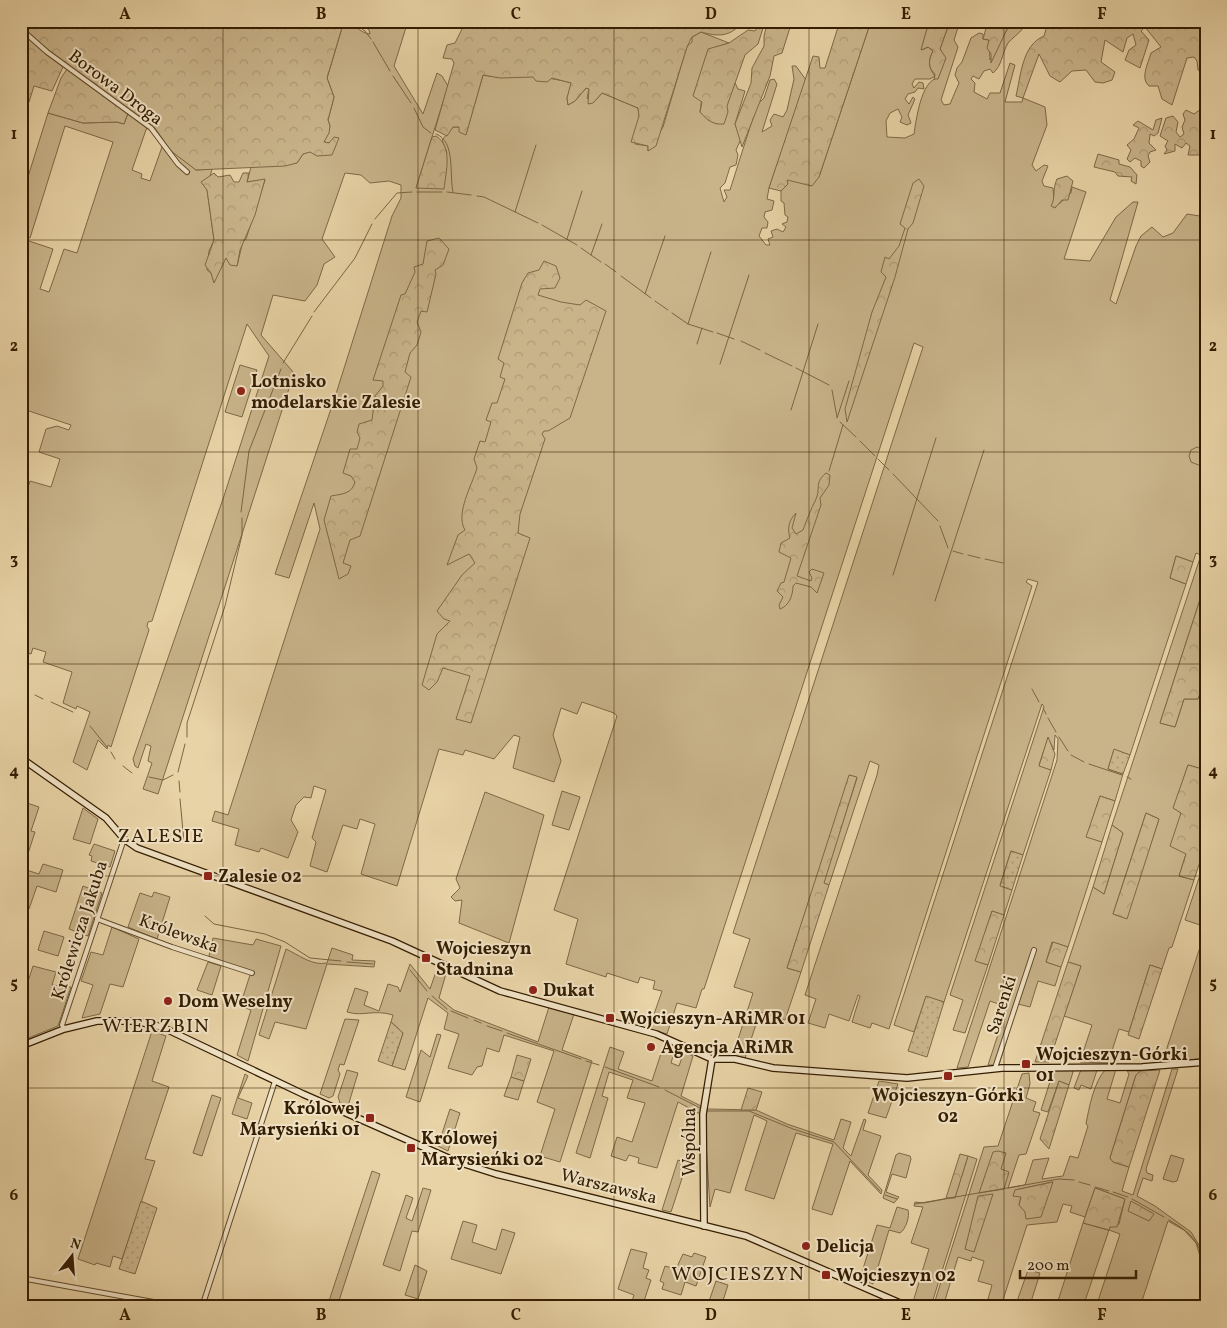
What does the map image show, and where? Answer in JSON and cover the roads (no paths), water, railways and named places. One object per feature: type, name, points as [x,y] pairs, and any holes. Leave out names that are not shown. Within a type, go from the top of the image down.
[{"type":"street","name":"Borowa Droga","points":[[21,29],[47,52],[151,128],[178,164],[187,172]]},
{"type":"street","points":[[21,758],[106,818],[124,840],[137,848],[392,941],[500,991],[656,1034],[712,1059],[735,1059],[773,1068],[898,1078],[996,1068],[1142,1067],[1206,1062]]},
{"type":"street","name":"Królewicza Jakuba","points":[[64,1029],[62,1024],[124,840]]},
{"type":"street","name":"Królewska","points":[[97,919],[172,947],[252,973]]},
{"type":"street","name":"Sarenki","points":[[996,1068],[1034,950]]},
{"type":"street","name":"Warszawska","points":[[21,1046],[64,1029],[104,1020],[154,1024],[176,1032],[275,1081],[475,1168],[761,1242],[910,1307]]},
{"type":"street","name":"Wspólna","points":[[704,1226],[703,1114],[712,1059]]},
{"type":"street","points":[[202,1307],[275,1081]]},
{"type":"street","points":[[21,1278],[181,1307]]},
{"type":"waterway","points":[[351,21],[365,31],[371,39]]},
{"type":"waterway","points":[[373,42],[390,71]]},
{"type":"waterway","points":[[393,76],[411,103]]},
{"type":"waterway","points":[[414,108],[423,127],[431,133]]},
{"type":"waterway","points":[[436,134],[447,144],[451,159],[453,192]]},
{"type":"waterway","points":[[515,212],[536,145]]},
{"type":"waterway","points":[[567,239],[582,191]]},
{"type":"waterway","points":[[375,219],[397,193],[412,192]]},
{"type":"waterway","points":[[417,192],[442,192]]},
{"type":"waterway","points":[[447,192],[471,195]]},
{"type":"waterway","points":[[477,196],[484,197],[538,223]]},
{"type":"waterway","points":[[314,312],[355,258],[372,224]]},
{"type":"waterway","points":[[591,255],[602,224]]},
{"type":"waterway","points":[[542,225],[577,245]]},
{"type":"waterway","points":[[645,294],[665,236]]},
{"type":"waterway","points":[[581,248],[601,262]]},
{"type":"waterway","points":[[688,324],[711,252]]},
{"type":"waterway","points":[[605,264],[616,272]]},
{"type":"waterway","points":[[720,364],[749,275]]},
{"type":"waterway","points":[[621,276],[651,298]]},
{"type":"waterway","points":[[655,301],[668,310]]},
{"type":"waterway","points":[[672,313],[688,324],[713,332]]},
{"type":"waterway","points":[[283,363],[312,316]]},
{"type":"waterway","points":[[791,410],[818,324]]},
{"type":"waterway","points":[[697,344],[702,328]]},
{"type":"waterway","points":[[717,333],[734,339]]},
{"type":"waterway","points":[[741,341],[760,350]]},
{"type":"waterway","points":[[765,353],[792,366]]},
{"type":"waterway","points":[[796,368],[829,385]]},
{"type":"waterway","points":[[241,512],[249,451],[281,369]]},
{"type":"waterway","points":[[837,418],[849,381]]},
{"type":"waterway","points":[[832,390],[837,417]]},
{"type":"waterway","points":[[840,422],[856,437]]},
{"type":"waterway","points":[[829,471],[843,425]]},
{"type":"waterway","points":[[893,575],[936,438]]},
{"type":"waterway","points":[[860,441],[875,456]]},
{"type":"waterway","points":[[935,601],[984,450]]},
{"type":"waterway","points":[[878,459],[889,470]]},
{"type":"waterway","points":[[893,474],[938,521]]},
{"type":"waterway","points":[[187,737],[187,723],[225,606],[242,535],[242,518]]},
{"type":"waterway","points":[[940,526],[948,548]]},
{"type":"waterway","points":[[953,551],[963,554]]},
{"type":"waterway","points":[[968,555],[980,558]]},
{"type":"waterway","points":[[985,559],[1003,563]]},
{"type":"waterway","points":[[1032,689],[1039,702]]},
{"type":"waterway","points":[[35,695],[43,699]]},
{"type":"waterway","points":[[51,702],[73,712]]},
{"type":"waterway","points":[[1043,708],[1046,714]]},
{"type":"waterway","points":[[1048,718],[1056,732]]},
{"type":"waterway","points":[[90,726],[107,747]]},
{"type":"waterway","points":[[1059,737],[1068,751]]},
{"type":"waterway","points":[[178,772],[185,744]]},
{"type":"waterway","points":[[111,752],[115,759]]},
{"type":"waterway","points":[[1071,755],[1084,762]]},
{"type":"waterway","points":[[1089,764],[1122,775]]},
{"type":"waterway","points":[[123,766],[132,773]]},
{"type":"waterway","points":[[149,777],[163,780],[173,775]]},
{"type":"waterway","points":[[1127,777],[1131,779]]},
{"type":"waterway","points":[[179,781],[180,792]]},
{"type":"waterway","points":[[180,799],[184,842]]},
{"type":"waterway","points":[[205,916],[214,924],[265,934],[285,942],[310,958],[341,961]]},
{"type":"waterway","points":[[347,962],[373,964]]},
{"type":"waterway","points":[[410,970],[427,991]]},
{"type":"waterway","points":[[432,996],[447,1009]]},
{"type":"waterway","points":[[451,1011],[468,1018]]},
{"type":"waterway","points":[[474,1020],[481,1023]]},
{"type":"waterway","points":[[487,1026],[502,1031]]},
{"type":"waterway","points":[[507,1033],[581,1059]]},
{"type":"waterway","points":[[586,1061],[599,1065]]},
{"type":"waterway","points":[[605,1067],[659,1087]]},
{"type":"waterway","points":[[665,1090],[702,1109]]},
{"type":"waterway","points":[[706,1111],[749,1111],[793,1129],[834,1142],[880,1191]]},
{"type":"waterway","points":[[915,1204],[1059,1179],[1074,1180]]},
{"type":"waterway","points":[[1079,1182],[1090,1185]]},
{"type":"waterway","points":[[1095,1187],[1109,1191]]},
{"type":"waterway","points":[[1113,1192],[1128,1197]]},
{"type":"waterway","points":[[885,1195],[897,1199]]},
{"type":"waterway","points":[[1132,1199],[1164,1217]]},
{"type":"waterway","points":[[1169,1220],[1195,1241],[1199,1248],[1206,1274]]},
{"type":"place","name":"Lotnisko modelarskie Zalesie","points":[[241,391]]},
{"type":"place","name":"Zalesie 02","points":[[208,876]]},
{"type":"place","name":"Wojcieszyn Stadnina","points":[[426,958]]},
{"type":"place","name":"Dukat","points":[[533,990]]},
{"type":"place","name":"Dom Weselny","points":[[168,1001]]},
{"type":"place","name":"Wojcieszyn-ARiMR 01","points":[[610,1018]]},
{"type":"place","name":"Agencja ARiMR","points":[[651,1047]]},
{"type":"place","name":"Wojcieszyn-Górki 01","points":[[1026,1064]]},
{"type":"place","name":"Wojcieszyn-Górki 02","points":[[948,1076]]},
{"type":"place","name":"Królowej Marysieńki 01","points":[[370,1118]]},
{"type":"place","name":"Królowej Marysieńki 02","points":[[411,1148]]},
{"type":"place","name":"Delicja","points":[[806,1246]]},
{"type":"place","name":"Wojcieszyn 02","points":[[826,1275]]},
{"type":"district","name":"ZALESIE","points":[[161,835]]},
{"type":"district","name":"WIERZBIN","points":[[156,1025]]},
{"type":"district","name":"WOJCIESZYN","points":[[738,1273]]}]
